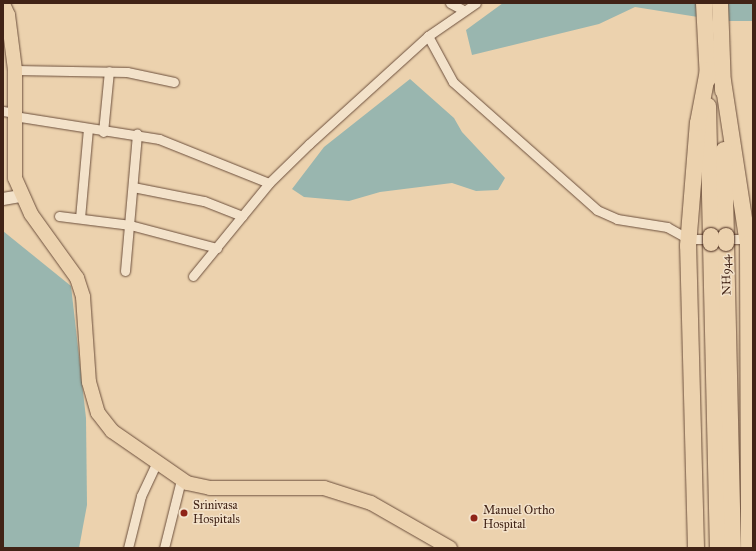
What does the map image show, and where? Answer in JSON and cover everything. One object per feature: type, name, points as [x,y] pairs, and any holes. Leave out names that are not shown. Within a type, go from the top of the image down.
[{"type":"highway","name":"NH944","points":[[704,3],[723,81],[718,239],[718,548]]},
{"type":"highway","name":"NH944","points":[[720,3],[715,51],[708,70],[733,548]]},
{"type":"highway","points":[[696,548],[689,238],[698,124],[708,70]]},
{"type":"highway","points":[[723,81],[750,239],[749,548]]},
{"type":"main road","points":[[3,4],[8,15],[15,70],[10,114],[12,160],[20,196],[77,278],[83,297],[89,382],[98,413],[112,431],[156,464],[181,480],[210,488],[324,488],[371,503],[448,547]]},
{"type":"street","points":[[450,3],[463,10]]},
{"type":"street","points":[[193,276],[269,183],[428,36],[463,10],[476,3]]},
{"type":"street","points":[[428,36],[453,82],[597,210],[617,219],[667,227],[689,238],[750,239]]},
{"type":"street","points":[[15,70],[109,71],[174,82]]},
{"type":"street","points":[[103,132],[109,71]]},
{"type":"street","points":[[10,114],[103,132],[137,134],[269,183]]},
{"type":"street","points":[[80,218],[88,128]]},
{"type":"street","points":[[125,271],[137,134]]},
{"type":"street","points":[[133,187],[204,202],[242,216]]},
{"type":"street","points":[[3,199],[20,196]]},
{"type":"street","points":[[59,216],[130,225],[217,248]]},
{"type":"street","points":[[128,548],[141,496],[156,464]]},
{"type":"street","points":[[164,548],[181,480]]},
{"type":"water","points":[[503,3],[753,3],[753,21],[723,21],[635,7],[599,24],[472,55],[466,30]]},
{"type":"water","points":[[410,79],[454,118],[462,132],[505,178],[498,190],[476,191],[452,183],[380,192],[349,201],[304,197],[292,189],[324,147]]},
{"type":"water","points":[[3,231],[71,286],[86,418],[87,505],[79,548],[3,548]]},
{"type":"place","name":"Srinivasa Hospitals","points":[[184,513]]},
{"type":"place","name":"Manuel Ortho Hospital","points":[[474,518]]}]
